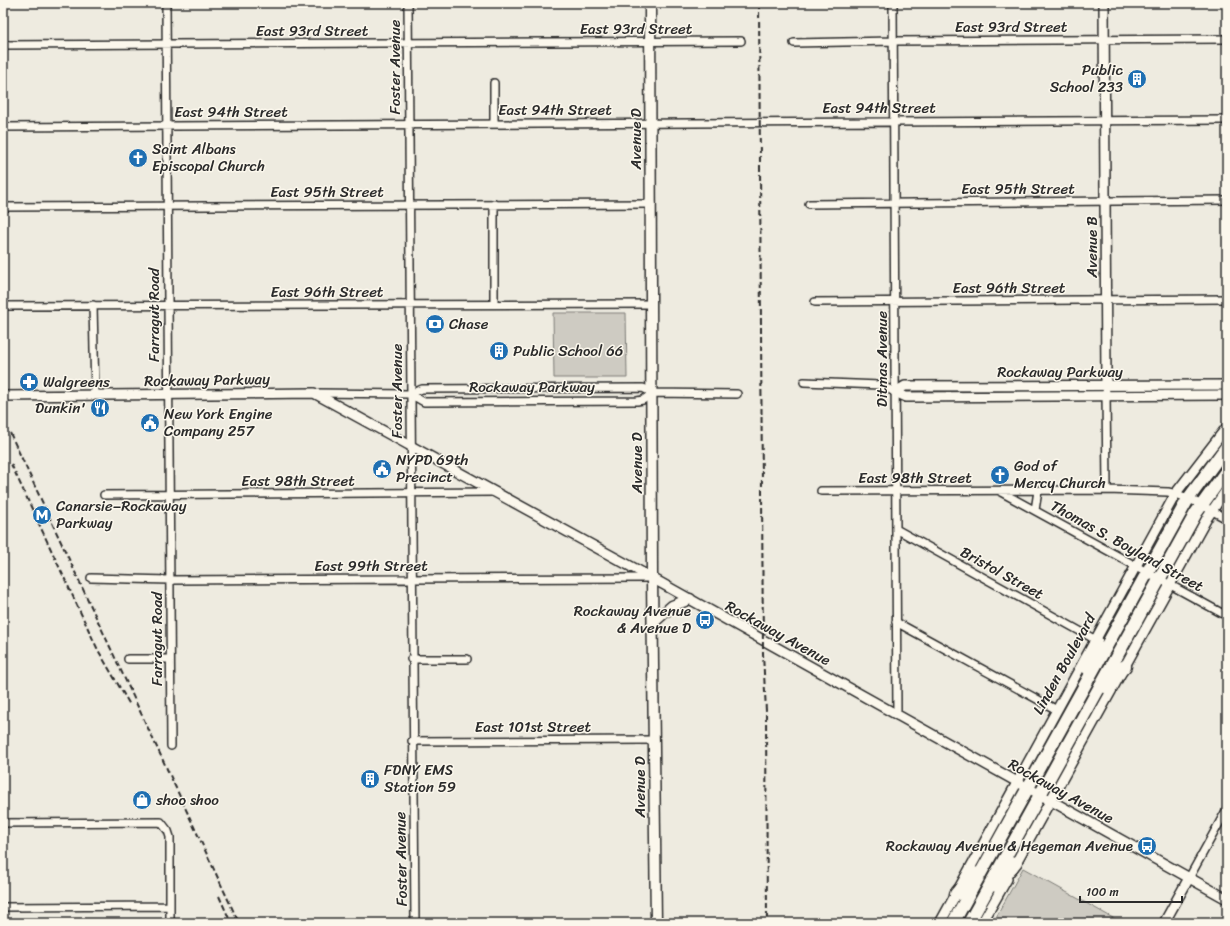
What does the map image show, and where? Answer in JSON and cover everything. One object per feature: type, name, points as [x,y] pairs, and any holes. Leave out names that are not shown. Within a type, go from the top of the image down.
[{"type":"highway","name":"Linden Boulevard","points":[[952,923],[991,854],[1022,785],[1084,685],[1188,499],[1227,446]]},
{"type":"highway","points":[[969,923],[1045,798],[1092,700],[1165,582],[1227,470]]},
{"type":"highway","points":[[1084,685],[1096,640]]},
{"type":"highway","points":[[1092,700],[1125,666]]},
{"type":"highway","points":[[956,894],[991,854]]},
{"type":"highway","points":[[978,907],[1016,862]]},
{"type":"main road","name":"Avenue D","points":[[650,3],[652,204],[652,578],[656,923]]},
{"type":"main road","points":[[653,623],[672,606],[690,600]]},
{"type":"street","name":"Farragut Road","points":[[166,3],[168,495],[171,746]]},
{"type":"street","name":"Foster Avenue","points":[[408,3],[411,659],[415,923]]},
{"type":"street","name":"Ditmas Avenue","points":[[893,3],[897,716]]},
{"type":"street","name":"Avenue B","points":[[1104,3],[1107,490]]},
{"type":"street","name":"East 93rd Street","points":[[794,43],[1227,39]]},
{"type":"street","name":"East 93rd Street","points":[[3,45],[741,41]]},
{"type":"street","points":[[494,83],[494,124]]},
{"type":"street","name":"East 94th Street","points":[[3,126],[1227,120]]},
{"type":"street","name":"East 95th Street","points":[[809,204],[1227,200]]},
{"type":"street","points":[[494,204],[494,304]]},
{"type":"street","name":"East 95th Street","points":[[3,207],[652,204]]},
{"type":"street","name":"East 96th Street","points":[[815,302],[1227,299]]},
{"type":"street","name":"East 96th Street","points":[[3,306],[652,304]]},
{"type":"street","points":[[94,305],[95,395]]},
{"type":"street","points":[[804,382],[880,385],[895,392]]},
{"type":"street","name":"Rockaway Parkway","points":[[1106,390],[1227,385]]},
{"type":"street","name":"Rockaway Parkway","points":[[895,392],[905,386],[1106,390],[1227,395]]},
{"type":"street","name":"Rockaway Parkway","points":[[3,396],[314,393],[410,394],[422,389],[643,388],[652,393],[738,394]]},
{"type":"street","name":"Rockaway Avenue","points":[[314,393],[410,447],[652,578],[1227,899]]},
{"type":"street","name":"Rockaway Parkway","points":[[410,394],[424,402],[629,401],[643,400],[652,393]]},
{"type":"street","name":"Linden Boulevard","points":[[940,923],[1022,785],[1057,710],[1176,494],[1227,427]]},
{"type":"street","points":[[1206,507],[1227,489]]},
{"type":"street","name":"East 98th Street","points":[[821,491],[1001,492],[1107,490],[1176,494],[1206,507],[1227,519]]},
{"type":"street","name":"Thomas S. Boyland Street","points":[[1035,510],[1038,491]]},
{"type":"street","name":"East 98th Street","points":[[104,495],[411,494],[493,492]]},
{"type":"street","name":"Thomas S. Boyland Street","points":[[1001,492],[1227,616]]},
{"type":"street","name":"Bristol Street","points":[[896,529],[1096,640]]},
{"type":"street","name":"East 99th Street","points":[[91,578],[169,580],[652,578]]},
{"type":"street","points":[[982,923],[1016,862],[1045,798],[1125,666],[1165,582]]},
{"type":"street","points":[[896,622],[1057,710]]},
{"type":"street","points":[[128,659],[170,659]]},
{"type":"street","points":[[411,659],[467,659]]},
{"type":"street","name":"East 101st Street","points":[[412,741],[654,740]]},
{"type":"street","points":[[1164,923],[1227,809]]},
{"type":"street","points":[[3,823],[161,822],[168,831],[170,837],[170,923]]},
{"type":"street","points":[[3,906],[170,906]]},
{"type":"shaded area","points":[[553,313],[626,313],[627,378],[554,378]]},
{"type":"shaded area","points":[[1023,868],[1122,923],[993,923]]},
{"type":"railway","points":[[759,3],[763,654],[766,711],[767,923]]},
{"type":"railway","points":[[10,433],[239,923]]},
{"type":"railway","points":[[11,464],[98,650],[130,705]]},
{"type":"railway","points":[[219,896],[231,923]]},
{"type":"place","name":"Public School 233","points":[[1137,79]]},
{"type":"place","name":"Saint Albans Episcopal Church","points":[[138,158]]},
{"type":"place","name":"Chase","points":[[435,324]]},
{"type":"place","name":"Public School 66","points":[[499,351]]},
{"type":"place","name":"Walgreens","points":[[29,382]]},
{"type":"place","name":"Dunkin'","points":[[100,408]]},
{"type":"place","name":"New York Engine Company 257","points":[[150,423]]},
{"type":"place","name":"NYPD 69th Precinct","points":[[382,469]]},
{"type":"place","name":"God of Mercy Church","points":[[1000,475]]},
{"type":"place","name":"Canarsie–Rockaway Parkway","points":[[42,515]]},
{"type":"place","name":"Rockaway Avenue & Avenue D","points":[[705,620]]},
{"type":"place","name":"FDNY EMS Station 59","points":[[370,779]]},
{"type":"place","name":"shoo shoo","points":[[142,800]]},
{"type":"place","name":"Rockaway Avenue & Hegeman Avenue","points":[[1147,846]]}]
